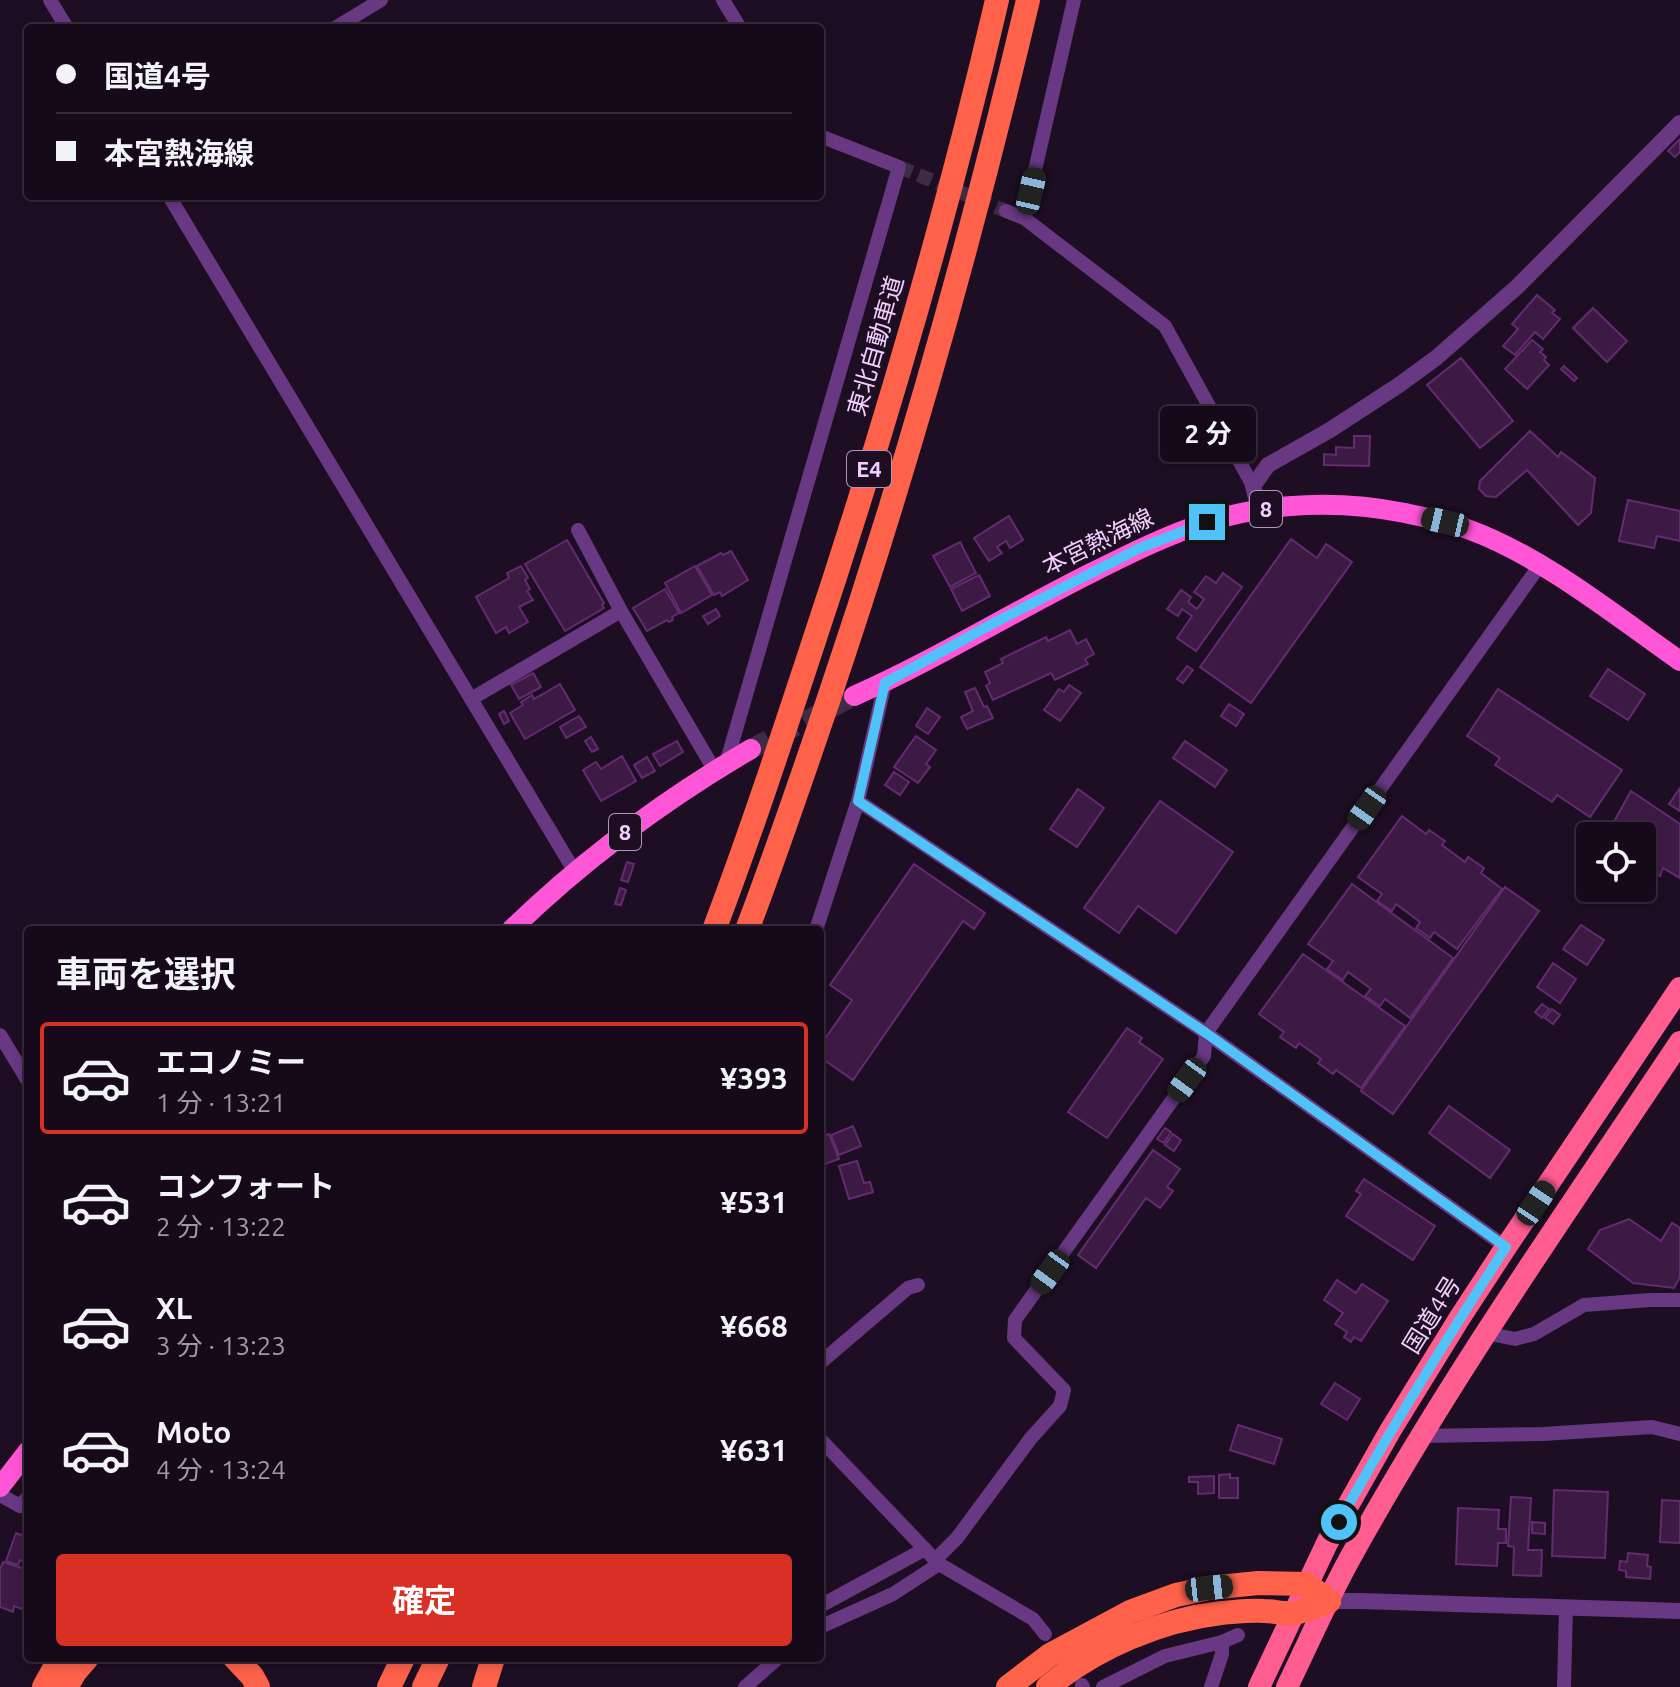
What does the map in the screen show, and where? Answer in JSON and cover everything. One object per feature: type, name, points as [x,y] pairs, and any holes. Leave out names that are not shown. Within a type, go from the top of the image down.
[{"type":"highway","name":"東北自動車道","points":[[715,926],[774,762],[880,435],[936,240],[997,0]]},
{"type":"highway","name":"E4","points":[[748,926],[805,769],[885,526],[966,246],[1028,0]]},
{"type":"highway","name":"国道4号","points":[[1259,1687],[1328,1541],[1390,1431],[1506,1247],[1680,988]]},
{"type":"highway","points":[[1287,1687],[1352,1555],[1421,1436],[1532,1262],[1680,1042]]},
{"type":"highway","points":[[1008,1687],[1050,1655],[1130,1612],[1176,1595],[1258,1583],[1306,1584],[1329,1601]]},
{"type":"highway","points":[[1048,1687],[1103,1651],[1144,1632],[1219,1614],[1261,1611],[1295,1613],[1329,1601]]},
{"type":"highway","points":[[44,1687],[58,1662]]},
{"type":"highway","points":[[66,1687],[84,1662]]},
{"type":"highway","points":[[239,1662],[258,1687]]},
{"type":"highway","points":[[389,1687],[401,1662]]},
{"type":"highway","points":[[424,1687],[436,1662]]},
{"type":"highway","points":[[484,1687],[492,1662]]},
{"type":"main road","name":"本宮熱海線","points":[[854,696],[885,683],[1140,548],[1207,522],[1259,510],[1326,504],[1392,511],[1470,530],[1540,565],[1680,661]]},
{"type":"main road","name":"8","points":[[515,926],[622,834],[751,749]]},
{"type":"main road","points":[[0,1487],[24,1456]]},
{"type":"street","points":[[50,0],[65,24]]},
{"type":"street","points":[[342,24],[381,0]]},
{"type":"street","points":[[723,0],[738,24]]},
{"type":"street","points":[[1024,218],[1074,0]]},
{"type":"street","points":[[1253,486],[1268,465],[1330,430],[1436,358],[1518,286],[1680,123]]},
{"type":"street","points":[[720,767],[899,167],[824,138]]},
{"type":"street","points":[[171,200],[575,872]]},
{"type":"street","points":[[1006,211],[1024,218],[1165,326],[1253,486],[1259,510]]},
{"type":"street","points":[[578,530],[621,611],[720,767]]},
{"type":"street","points":[[824,1625],[893,1594],[957,1538],[1031,1438],[1060,1406],[1064,1390],[1014,1338],[1015,1320],[1204,1056],[1206,1033],[1540,565]]},
{"type":"street","points":[[471,699],[621,611]]},
{"type":"street","points":[[817,926],[858,801],[885,683]]},
{"type":"street","points":[[858,801],[1206,1033],[1506,1247]]},
{"type":"street","points":[[0,1035],[24,1074]]},
{"type":"street","points":[[824,1360],[908,1288],[918,1285]]},
{"type":"street","points":[[1486,1333],[1515,1339],[1534,1334],[1584,1305],[1680,1300]]},
{"type":"street","points":[[1421,1436],[1543,1434],[1652,1427],[1680,1434]]},
{"type":"street","points":[[824,1443],[933,1558],[1033,1619],[1045,1634]]},
{"type":"street","points":[[0,1495],[20,1506],[24,1502]]},
{"type":"street","points":[[824,1604],[933,1558]]},
{"type":"street","points":[[1329,1601],[1680,1611]]},
{"type":"street","points":[[1564,1687],[1566,1607]]},
{"type":"street","points":[[1103,1687],[1165,1656],[1238,1635]]},
{"type":"street","points":[[1211,1687],[1222,1654],[1222,1642]]},
{"type":"street","points":[[745,1687],[773,1662]]},
{"type":"building","points":[[1680,139],[1680,152],[1675,157],[1668,151]]},
{"type":"building","points":[[1537,295],[1555,310],[1552,313],[1560,319],[1543,339],[1535,332],[1515,355],[1503,346],[1518,329],[1512,324]]},
{"type":"building","points":[[1593,308],[1627,341],[1607,362],[1573,328]]},
{"type":"building","points":[[1532,340],[1543,349],[1540,352],[1549,365],[1527,389],[1505,369]]},
{"type":"building","points":[[1461,358],[1513,421],[1480,448],[1427,385]]},
{"type":"building","points":[[1564,366],[1577,378],[1574,381],[1561,369]]},
{"type":"building","points":[[1530,431],[1558,457],[1561,452],[1595,478],[1591,513],[1578,525],[1527,470],[1496,497],[1486,496],[1479,489],[1480,481]]},
{"type":"building","points":[[1354,436],[1370,436],[1369,466],[1324,465],[1324,454],[1336,455],[1336,447],[1354,448]]},
{"type":"building","points":[[1628,500],[1680,511],[1680,541],[1657,536],[1654,548],[1619,541]]},
{"type":"building","points":[[1009,516],[1023,540],[1010,548],[1006,541],[997,547],[1002,553],[989,561],[974,538]]},
{"type":"building","points":[[1291,539],[1317,558],[1326,544],[1352,562],[1251,703],[1200,667]]},
{"type":"building","points":[[567,540],[604,608],[565,631],[525,564]]},
{"type":"building","points":[[960,542],[976,573],[950,587],[933,556]]},
{"type":"building","points":[[731,551],[748,580],[722,596],[720,592],[714,595],[697,566]]},
{"type":"building","points":[[521,566],[528,578],[525,580],[530,589],[527,591],[533,600],[519,607],[528,622],[509,633],[506,627],[496,633],[476,597],[509,578],[507,573]]},
{"type":"building","points":[[695,566],[712,595],[681,613],[665,583]]},
{"type":"building","points":[[1223,573],[1242,587],[1196,651],[1177,638],[1192,616],[1182,609],[1178,616],[1167,609],[1181,590],[1191,597],[1188,602],[1197,609],[1204,599],[1194,592],[1206,576],[1216,583]]},
{"type":"building","points":[[979,575],[990,596],[962,611],[951,589]]},
{"type":"building","points":[[665,589],[679,613],[672,617],[673,620],[647,631],[633,608]]},
{"type":"building","points":[[716,609],[720,616],[708,624],[703,616]]},
{"type":"building","points":[[1070,630],[1077,644],[1086,639],[1094,654],[1085,659],[1088,664],[1055,680],[1051,673],[993,700],[986,686],[990,683],[985,672],[1003,663],[1001,659],[1046,637],[1048,641]]},
{"type":"building","points":[[1187,666],[1193,670],[1183,683],[1177,679]]},
{"type":"building","points":[[1608,669],[1645,694],[1628,720],[1590,696]]},
{"type":"building","points":[[533,673],[541,687],[519,699],[511,685]]},
{"type":"building","points":[[560,684],[575,710],[525,739],[510,713],[532,695],[534,699]]},
{"type":"building","points":[[1069,685],[1081,693],[1060,721],[1044,710],[1059,689],[1064,692]]},
{"type":"building","points":[[975,688],[993,718],[967,729],[961,717],[973,711],[965,692]]},
{"type":"building","points":[[1498,689],[1622,770],[1590,817],[1557,795],[1552,802],[1495,765],[1500,758],[1467,736]]},
{"type":"building","points":[[1229,704],[1244,714],[1236,726],[1221,716]]},
{"type":"building","points":[[927,708],[940,717],[928,734],[916,726]]},
{"type":"building","points":[[504,711],[509,721],[504,724],[499,714]]},
{"type":"building","points":[[579,716],[586,727],[566,738],[560,727]]},
{"type":"building","points":[[916,736],[936,750],[926,764],[930,767],[918,783],[894,767]]},
{"type":"building","points":[[591,737],[598,749],[592,752],[585,741]]},
{"type":"building","points":[[677,741],[683,752],[660,766],[653,754]]},
{"type":"building","points":[[1185,741],[1227,770],[1215,787],[1173,758]]},
{"type":"building","points":[[622,756],[636,781],[601,801],[583,770],[596,762],[601,769]]},
{"type":"building","points":[[647,757],[655,771],[642,778],[634,765]]},
{"type":"building","points":[[894,772],[909,782],[900,795],[885,785]]},
{"type":"building","points":[[1680,788],[1680,811],[1669,804]]},
{"type":"building","points":[[1078,789],[1104,808],[1077,847],[1050,829]]},
{"type":"building","points":[[1631,791],[1680,824],[1680,878],[1663,868],[1660,876],[1656,874],[1656,822],[1614,822]]},
{"type":"building","points":[[1160,801],[1233,852],[1176,933],[1138,906],[1119,933],[1084,908]]},
{"type":"building","points":[[1402,816],[1426,834],[1429,830],[1445,841],[1442,845],[1465,862],[1468,857],[1484,868],[1481,873],[1502,889],[1457,949],[1434,932],[1430,938],[1416,928],[1420,922],[1396,904],[1392,911],[1377,901],[1382,894],[1358,877]]},
{"type":"building","points":[[627,862],[634,864],[628,882],[621,880]]},
{"type":"building","points":[[914,864],[985,913],[974,929],[963,921],[853,1080],[824,1060],[824,1040],[852,1000],[830,985]]},
{"type":"building","points":[[1352,884],[1453,958],[1410,1018],[1385,999],[1380,1006],[1365,996],[1371,989],[1348,972],[1343,980],[1327,969],[1333,961],[1308,944]]},
{"type":"building","points":[[1505,887],[1539,911],[1393,1114],[1361,1091]]},
{"type":"building","points":[[620,888],[626,890],[621,905],[615,904]]},
{"type":"building","points":[[1581,925],[1604,940],[1587,965],[1563,949]]},
{"type":"building","points":[[1303,954],[1405,1026],[1361,1088],[1336,1070],[1333,1074],[1318,1063],[1321,1059],[1299,1043],[1296,1048],[1280,1037],[1284,1032],[1259,1014]]},
{"type":"building","points":[[1553,963],[1576,979],[1560,1003],[1537,987]]},
{"type":"building","points":[[1542,1004],[1549,1009],[1542,1018],[1535,1012]]},
{"type":"building","points":[[1552,1009],[1560,1015],[1553,1024],[1545,1018]]},
{"type":"building","points":[[1127,1028],[1142,1038],[1139,1042],[1163,1059],[1107,1138],[1068,1112]]},
{"type":"building","points":[[1449,1106],[1510,1150],[1490,1178],[1429,1133]]},
{"type":"building","points":[[853,1126],[861,1146],[839,1155],[831,1135]]},
{"type":"building","points":[[1165,1128],[1171,1132],[1164,1143],[1157,1139]]},
{"type":"building","points":[[829,1134],[839,1159],[824,1165],[824,1136]]},
{"type":"building","points":[[1173,1134],[1181,1140],[1174,1151],[1165,1145]]},
{"type":"building","points":[[1153,1150],[1180,1169],[1167,1187],[1173,1191],[1160,1208],[1146,1198],[1096,1268],[1078,1255]]},
{"type":"building","points":[[857,1161],[864,1183],[870,1182],[873,1192],[849,1199],[839,1166]]},
{"type":"building","points":[[1364,1179],[1435,1226],[1413,1260],[1346,1216],[1361,1194],[1356,1191]]},
{"type":"building","points":[[1629,1219],[1661,1241],[1672,1223],[1680,1228],[1680,1277],[1674,1288],[1633,1283],[1588,1249],[1600,1230]]},
{"type":"building","points":[[1337,1280],[1356,1293],[1362,1284],[1388,1301],[1361,1341],[1354,1337],[1351,1342],[1344,1337],[1347,1332],[1335,1324],[1343,1313],[1324,1300]]},
{"type":"building","points":[[1335,1383],[1360,1399],[1347,1420],[1321,1404]]},
{"type":"building","points":[[1238,1425],[1282,1439],[1274,1464],[1230,1450]]},
{"type":"building","points":[[1230,1474],[1230,1478],[1238,1478],[1238,1498],[1219,1498],[1219,1475]]},
{"type":"building","points":[[1214,1476],[1214,1493],[1198,1494],[1198,1482],[1189,1482],[1189,1477]]},
{"type":"building","points":[[1554,1490],[1608,1492],[1605,1558],[1552,1556]]},
{"type":"building","points":[[1511,1497],[1531,1498],[1528,1550],[1542,1550],[1541,1576],[1513,1575],[1514,1547],[1508,1546]]},
{"type":"building","points":[[1662,1500],[1680,1501],[1680,1543],[1660,1542]]},
{"type":"building","points":[[1458,1508],[1499,1510],[1498,1529],[1506,1529],[1506,1543],[1498,1543],[1497,1566],[1456,1564]]},
{"type":"building","points":[[1532,1522],[1545,1523],[1545,1534],[1532,1533]]},
{"type":"building","points":[[16,1533],[24,1536],[24,1562],[20,1560],[18,1565],[6,1561]]},
{"type":"building","points":[[1628,1553],[1648,1555],[1650,1579],[1626,1577],[1626,1571],[1619,1570],[1620,1561],[1627,1562]]},
{"type":"building","points":[[3,1562],[24,1569],[22,1609],[14,1606],[13,1612],[0,1607],[0,1569]]},
{"type":"tunnel","points":[[899,167],[1006,211]]},
{"type":"tunnel","points":[[751,749],[854,696]]},
{"type":"route","points":[[1207,522],[1140,548],[1068,584],[885,683],[858,801],[1206,1033],[1506,1247],[1390,1431],[1339,1522]]}]
